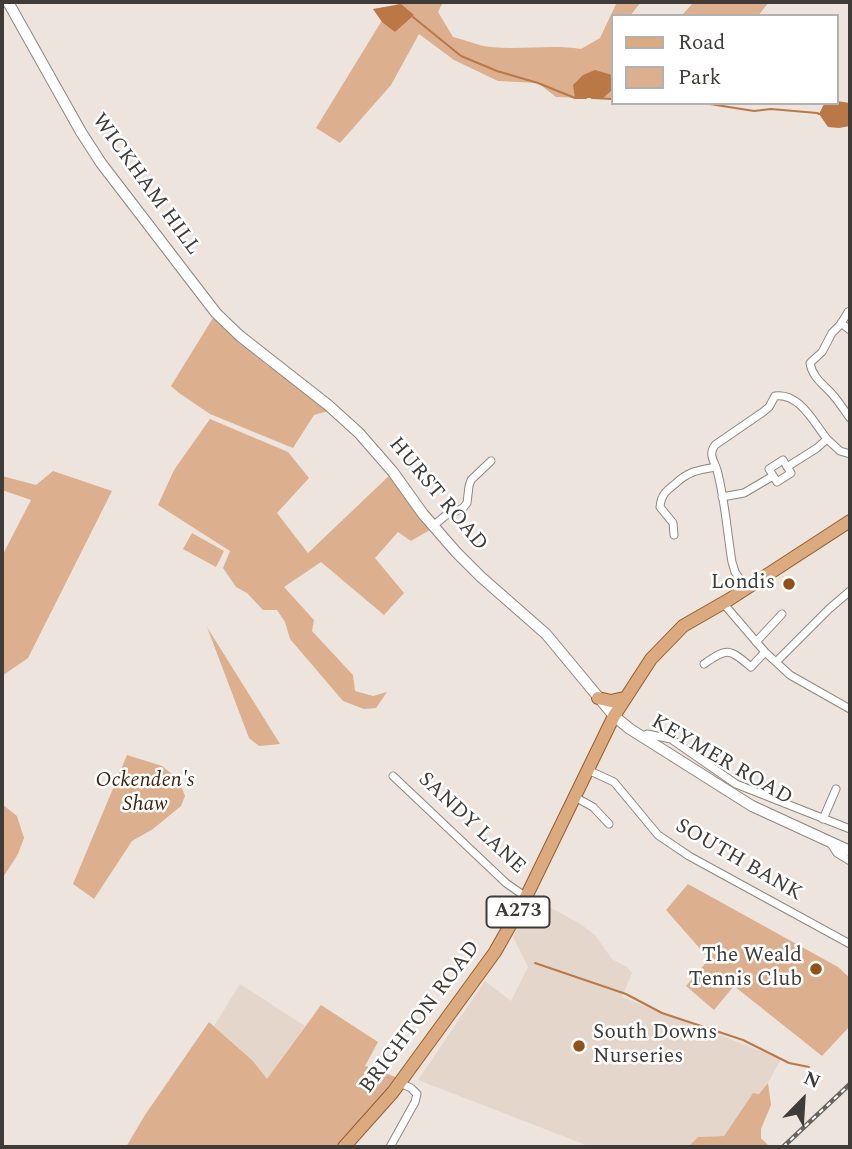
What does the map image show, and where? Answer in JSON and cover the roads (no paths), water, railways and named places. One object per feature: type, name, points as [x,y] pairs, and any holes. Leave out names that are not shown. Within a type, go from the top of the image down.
[{"type":"main road","name":"WICKHAM HILL","points":[[8,2],[101,163],[216,313]]},
{"type":"main road","name":"HURST ROAD","points":[[216,313],[240,336],[328,405],[359,433],[393,472],[433,526],[481,577],[546,634],[614,716]]},
{"type":"main road","name":"A273","points":[[614,716],[651,659],[683,626],[850,521]]},
{"type":"main road","points":[[598,698],[611,702],[624,698]]},
{"type":"main road","name":"KEYMER ROAD","points":[[614,716],[642,737],[752,806],[850,851]]},
{"type":"main road","name":"BRIGHTON ROAD","points":[[344,1147],[400,1083],[495,952],[526,897],[614,716]]},
{"type":"street","points":[[850,310],[832,333],[822,352],[810,363],[818,379],[850,418]]},
{"type":"street","points":[[841,323],[850,330]]},
{"type":"street","points":[[746,588],[732,562],[716,467],[710,454],[715,445],[763,412],[775,396],[783,395],[799,404],[840,451],[850,454]]},
{"type":"street","points":[[722,497],[744,493],[773,475],[769,469],[783,460],[787,467],[827,439]]},
{"type":"street","points":[[433,526],[444,516],[463,508],[467,503],[471,480],[491,461]]},
{"type":"street","points":[[674,535],[673,523],[660,507],[666,490],[688,473],[716,467]]},
{"type":"street","points":[[776,662],[850,591]]},
{"type":"street","points":[[723,603],[765,652],[790,675],[850,709]]},
{"type":"street","points":[[756,642],[782,614]]},
{"type":"street","points":[[704,664],[721,652],[728,652],[735,654],[751,667],[765,652]]},
{"type":"street","points":[[642,737],[647,734],[671,739],[736,784],[850,828]]},
{"type":"street","name":"SOUTH BANK","points":[[588,770],[614,782],[658,835],[688,856],[850,944]]},
{"type":"street","name":"SANDY LANE","points":[[393,776],[506,883],[526,897]]},
{"type":"street","points":[[823,819],[836,789]]},
{"type":"street","points":[[575,797],[593,807],[609,824]]},
{"type":"street","points":[[830,841],[850,844]]},
{"type":"street","points":[[830,841],[837,853],[850,861]]},
{"type":"street","points":[[390,1147],[417,1094],[400,1083]]},
{"type":"waterway","points":[[413,17],[461,56],[575,98],[586,98]]},
{"type":"waterway","points":[[592,98],[610,99]]},
{"type":"waterway","points":[[716,105],[754,111],[771,109],[819,114]]},
{"type":"waterway","points":[[535,963],[626,994],[662,1013],[743,1040],[789,1063],[809,1067]]},
{"type":"railway","points":[[783,1147],[850,1084]]},
{"type":"place","name":"Londis","points":[[789,584]]},
{"type":"place","name":"The Weald Tennis Club","points":[[816,969]]},
{"type":"place","name":"South Downs Nurseries","points":[[579,1046]]},
{"type":"park label","name":"Ockenden's Shaw","points":[[145,794]]}]
